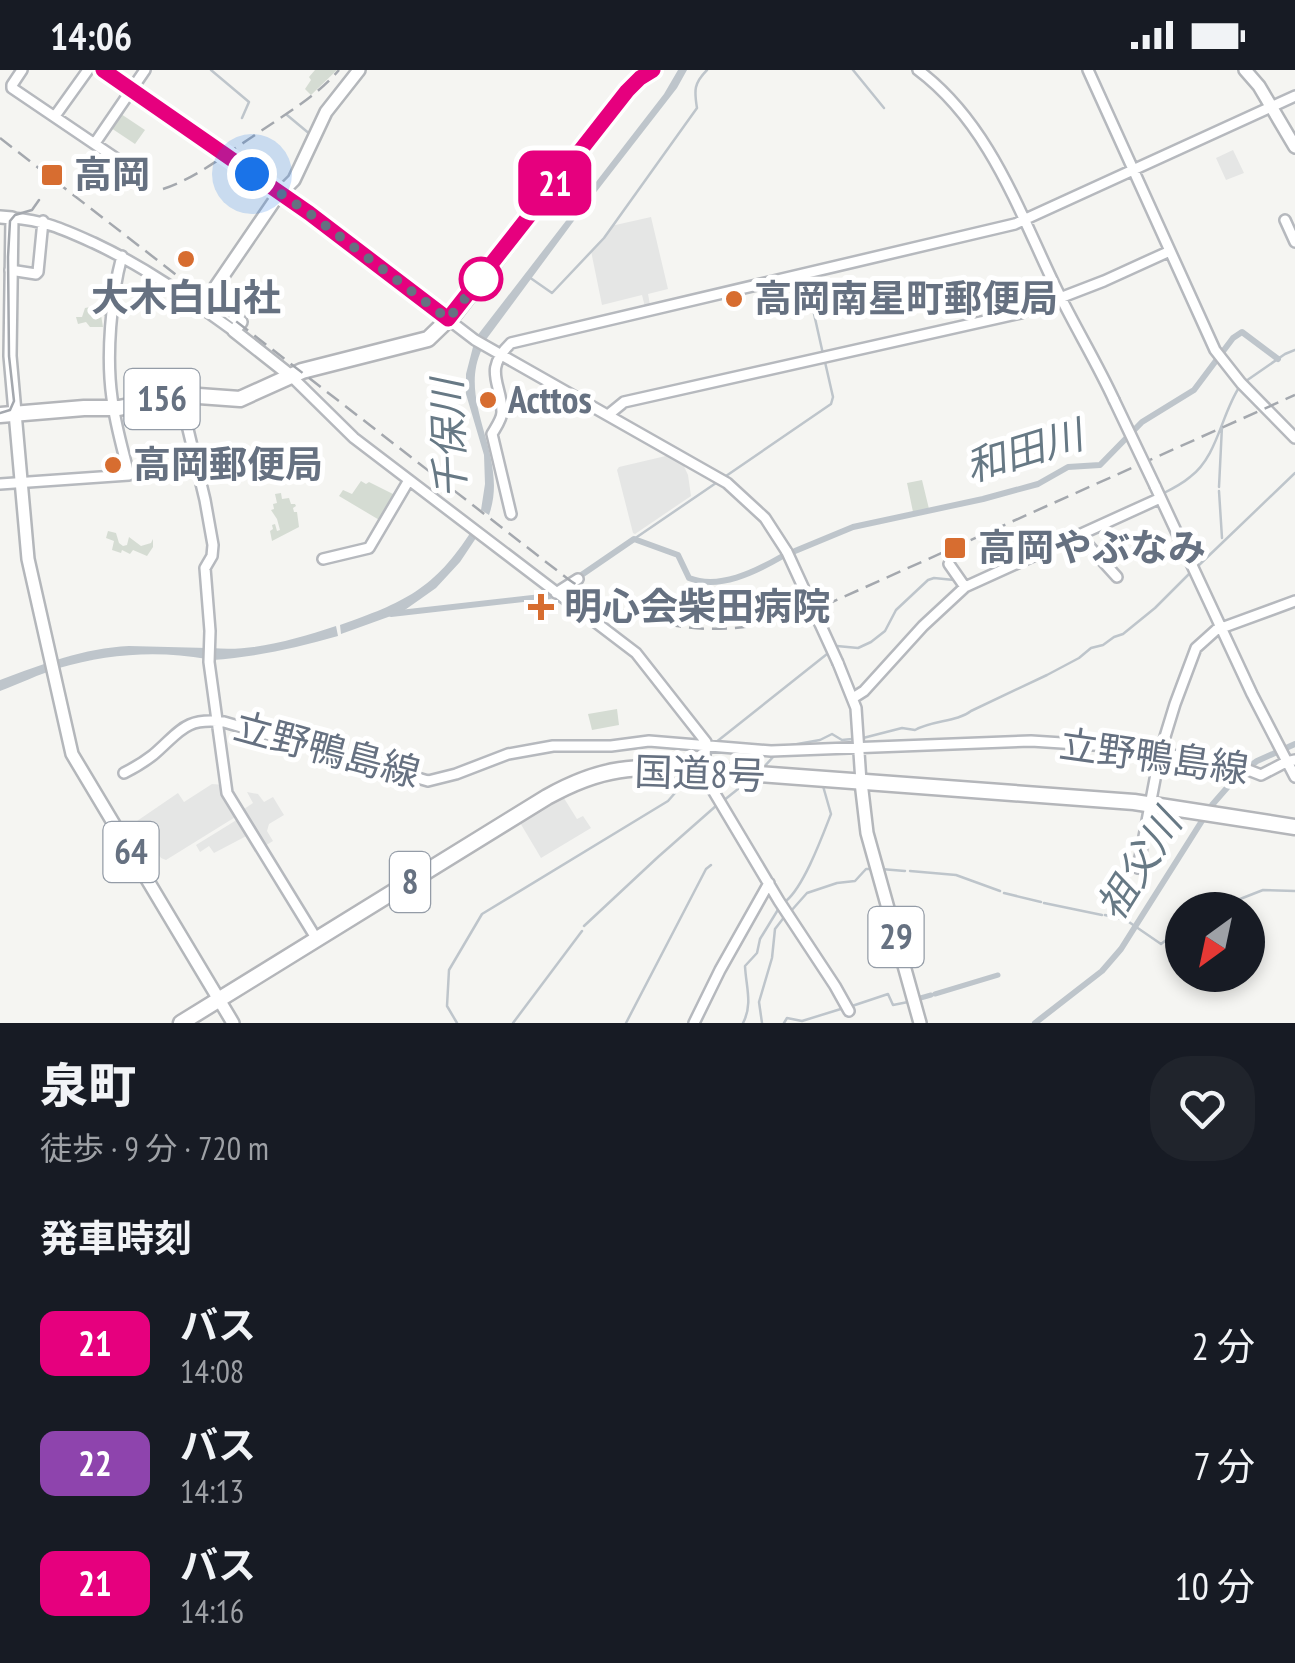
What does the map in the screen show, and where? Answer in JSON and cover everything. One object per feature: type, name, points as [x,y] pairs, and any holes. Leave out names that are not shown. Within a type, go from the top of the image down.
[{"type":"highway","name":"156","points":[[11,412],[114,407],[180,396],[240,399],[320,366],[428,339],[448,319],[625,89],[650,70]]},
{"type":"highway","name":"国道8号","points":[[181,1023],[578,780],[621,769],[704,770],[1150,804],[1292,826]]},
{"type":"main road","points":[[291,376],[210,299],[210,294],[294,180],[326,112],[359,70]]},
{"type":"main road","points":[[1248,70],[1295,145]]},
{"type":"main road","points":[[7,217],[11,412]]},
{"type":"main road","points":[[7,217],[11,412]]},
{"type":"main road","name":"64","points":[[11,412],[28,559],[74,759],[233,1023]]},
{"type":"main road","name":"29","points":[[861,782],[867,833],[920,1023]]},
{"type":"street","points":[[22,70],[11,87],[136,172]]},
{"type":"street","points":[[55,116],[86,70]]},
{"type":"street","points":[[103,70],[281,193],[480,343],[734,488],[765,518],[787,552],[853,698],[861,782]]},
{"type":"street","points":[[96,144],[145,70]]},
{"type":"street","points":[[918,70],[946,95],[994,159],[1295,778]]},
{"type":"street","points":[[1088,70],[1219,356],[1295,438]]},
{"type":"street","points":[[511,514],[492,434],[503,414],[495,369],[507,346],[1023,221],[1295,96]]},
{"type":"street","points":[[7,217],[44,221],[122,256],[237,326]]},
{"type":"street","points":[[1285,220],[1295,242]]},
{"type":"street","points":[[10,270],[38,272],[44,221]]},
{"type":"street","points":[[608,415],[624,402],[1021,312],[1170,250]]},
{"type":"street","points":[[0,484],[129,475],[111,385],[112,309],[122,256]]},
{"type":"street","points":[[291,376],[354,438],[636,653],[704,739],[704,770],[710,787],[849,1008]]},
{"type":"street","name":"立野鴨島線","points":[[180,396],[212,545],[212,556],[205,568],[209,661],[218,721],[428,781],[537,748],[649,741],[773,751],[1031,742],[1109,746],[1240,766],[1259,774],[1288,760]]},
{"type":"street","points":[[323,559],[368,548],[409,480]]},
{"type":"street","points":[[853,698],[864,692],[940,608],[966,587],[1156,500]]},
{"type":"street","points":[[1079,534],[1117,576]]},
{"type":"street","points":[[949,564],[966,587]]},
{"type":"street","points":[[556,593],[578,579]]},
{"type":"street","points":[[1138,868],[1160,753],[1193,655],[1209,634],[1295,601]]},
{"type":"street","points":[[124,773],[156,753],[181,728],[194,722],[218,721],[227,793],[316,938]]},
{"type":"street","points":[[710,787],[714,777],[724,772]]},
{"type":"street","points":[[694,1023],[769,884]]},
{"type":"shaded area","points":[[315,70],[337,70],[311,95],[305,89]]},
{"type":"shaded area","points":[[678,70],[687,70],[677,88],[485,341],[477,336],[664,94]]},
{"type":"shaded area","points":[[118,112],[145,130],[135,144],[108,126]]},
{"type":"shaded area","points":[[1233,150],[1244,173],[1226,180],[1216,158]]},
{"type":"shaded area","points":[[651,217],[668,289],[648,294],[650,305],[645,307],[642,295],[602,305],[591,251],[611,226]]},
{"type":"shaded area","points":[[101,306],[98,311],[106,313],[101,315],[103,327],[78,324],[76,317],[82,317],[85,308]]},
{"type":"shaded area","points":[[474,343],[482,349],[475,389],[493,472],[489,515],[481,510],[484,455],[466,394],[466,374]]},
{"type":"shaded area","points":[[670,455],[682,462],[691,496],[635,534],[617,470]]},
{"type":"shaded area","points":[[922,480],[929,509],[913,512],[907,483]]},
{"type":"shaded area","points":[[361,481],[395,495],[381,521],[339,496],[343,490],[352,494]]},
{"type":"shaded area","points":[[281,493],[282,499],[289,498],[295,504],[299,527],[272,541],[272,525],[280,530],[271,510],[277,503],[275,494]]},
{"type":"shaded area","points":[[472,530],[478,535],[436,588],[402,612],[341,634],[340,625],[400,601],[431,580]]},
{"type":"shaded area","points":[[108,531],[116,533],[123,546],[129,537],[141,546],[153,539],[153,547],[147,556],[133,550],[130,554],[112,550],[114,541],[106,538]]},
{"type":"shaded area","points":[[336,626],[338,636],[260,654],[212,660],[212,648],[259,646]]},
{"type":"shaded area","points":[[129,646],[207,648],[207,659],[151,654],[95,659],[52,670],[0,691],[0,680],[32,668],[80,653]]},
{"type":"shaded area","points":[[617,709],[619,725],[592,730],[588,714]]},
{"type":"shaded area","points":[[212,784],[224,785],[237,816],[166,860],[161,858],[137,821],[178,793],[184,802]]},
{"type":"shaded area","points":[[247,792],[258,794],[264,802],[273,797],[284,815],[269,824],[267,831],[273,841],[263,847],[254,832],[214,853],[209,846],[200,852],[196,845],[243,816],[241,811],[253,803]]},
{"type":"shaded area","points":[[562,795],[577,819],[583,816],[591,828],[541,858],[519,821]]},
{"type":"waterway","points":[[211,70],[249,102],[242,118]]},
{"type":"waterway","points":[[529,277],[552,293],[604,238],[697,108],[696,87],[707,70]]},
{"type":"waterway","points":[[853,70],[884,108]]},
{"type":"waterway","points":[[287,115],[311,135]]},
{"type":"waterway","points":[[813,275],[808,287],[823,354]]},
{"type":"waterway","name":"和田川","points":[[795,551],[853,527],[1038,484],[1068,467],[1100,465],[1142,422],[1194,390],[1233,338],[1242,332],[1278,359]]},
{"type":"waterway","points":[[1246,381],[1295,350]]},
{"type":"waterway","points":[[726,476],[831,404],[825,362]]},
{"type":"waterway","points":[[1162,494],[1187,480],[1207,458],[1240,386]]},
{"type":"waterway","points":[[1219,487],[1222,426]]},
{"type":"waterway","points":[[1197,567],[1295,473]]},
{"type":"waterway","points":[[634,539],[716,483]]},
{"type":"waterway","points":[[1219,491],[1222,538]]},
{"type":"waterway","name":"和田川","points":[[580,576],[634,539],[678,555],[689,578],[700,581],[736,578],[781,557]]},
{"type":"waterway","points":[[863,738],[902,728],[915,730],[959,717],[1047,675],[1123,634],[1191,572]]},
{"type":"waterway","points":[[837,646],[858,648],[871,642],[885,631],[896,610],[928,580],[954,580]]},
{"type":"waterway","name":"和田川","points":[[391,614],[550,596]]},
{"type":"waterway","points":[[715,743],[827,654]]},
{"type":"waterway","points":[[775,748],[832,734],[842,740],[852,739]]},
{"type":"waterway","name":"祖父川","points":[[1035,1023],[1102,971],[1121,949],[1212,805],[1239,774],[1295,744]]},
{"type":"waterway","points":[[763,768],[774,756]]},
{"type":"waterway","points":[[457,1023],[447,1006],[449,970],[482,914],[668,801],[689,777]]},
{"type":"waterway","points":[[723,801],[748,781]]},
{"type":"waterway","points":[[786,901],[806,873],[831,814],[823,786]]},
{"type":"waterway","points":[[584,926],[717,805]]},
{"type":"waterway","points":[[626,1023],[711,865]]},
{"type":"waterway","points":[[791,911],[807,893],[855,881],[866,869],[872,869]]},
{"type":"waterway","points":[[881,869],[905,871]]},
{"type":"waterway","points":[[910,871],[956,875],[1000,891]]},
{"type":"waterway","points":[[1258,892],[1295,891]]},
{"type":"waterway","points":[[1004,893],[1041,902]]},
{"type":"waterway","points":[[1044,903],[1102,915]]},
{"type":"waterway","points":[[743,1023],[748,1002],[745,966],[757,953],[760,939],[779,908]]},
{"type":"waterway","points":[[1105,915],[1126,920],[1161,944],[1165,941]]},
{"type":"waterway","points":[[762,1023],[759,1002],[772,958],[775,929],[785,916]]},
{"type":"waterway","points":[[513,1023],[582,931]]},
{"type":"waterway","points":[[935,994],[998,975]]},
{"type":"waterway","points":[[852,1006],[888,994],[893,1005],[908,1002]]},
{"type":"waterway","points":[[917,999],[931,995]]},
{"type":"waterway","points":[[784,1023],[787,1018],[802,1021],[844,1008]]},
{"type":"tram line","points":[[0,413],[10,410],[14,401],[9,356],[10,221],[15,215],[32,210],[39,200]]},
{"type":"railway","points":[[163,189],[198,173],[286,114],[339,70]]},
{"type":"railway","points":[[0,138],[568,579],[624,611],[681,627],[740,628],[803,615],[1295,395]]},
{"type":"bus line","name":"21","points":[[103,70],[309,213],[448,319],[627,91],[653,70]]},
{"type":"place","name":"高岡","points":[[52,175]]},
{"type":"place","name":"大木白山社","points":[[186,259]]},
{"type":"place","name":"高岡南星町郵便局","points":[[734,299]]},
{"type":"place","name":"Acttos","points":[[488,400]]},
{"type":"place","name":"高岡郵便局","points":[[113,465]]},
{"type":"place","name":"高岡やぶなみ","points":[[955,548]]},
{"type":"place","name":"明心会柴田病院","points":[[541,607]]},
{"type":"route","points":[[252,174],[448,319],[481,279]]},
{"type":"water label","name":"千保川","points":[[449,439]]}]
